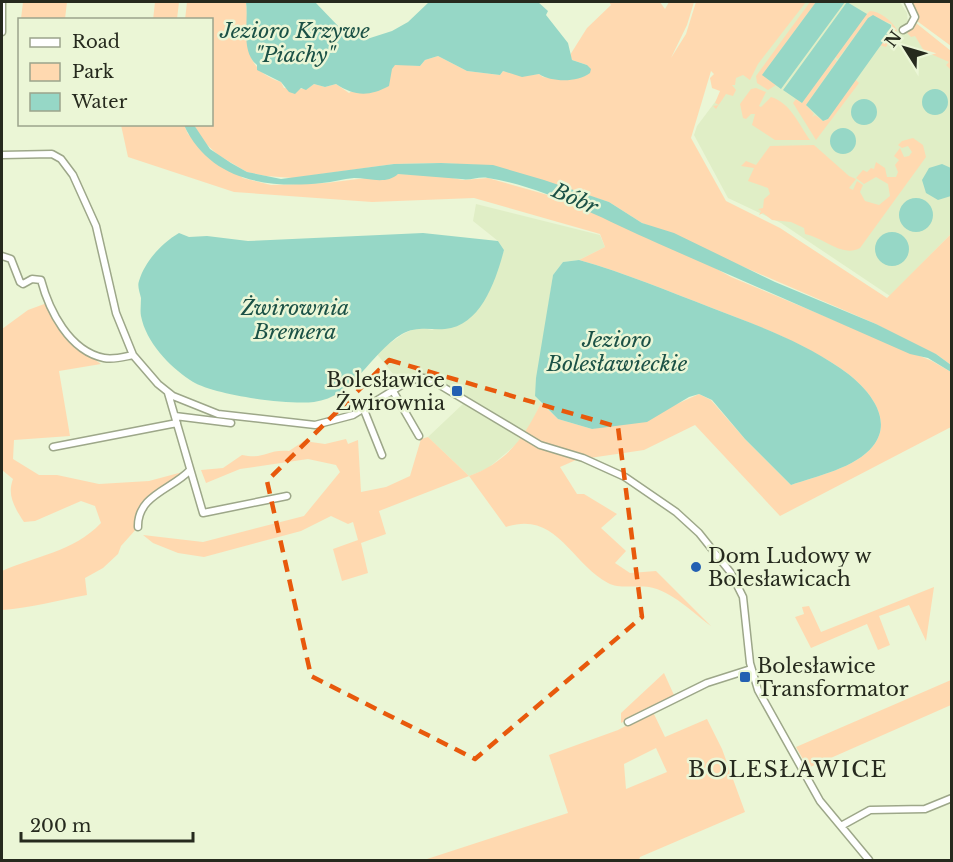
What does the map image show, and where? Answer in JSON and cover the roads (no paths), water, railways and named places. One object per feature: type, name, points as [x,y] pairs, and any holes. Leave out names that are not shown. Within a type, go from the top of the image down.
[{"type":"street","points":[[2,2],[2,29]]},
{"type":"street","points":[[903,30],[914,19],[908,2]]},
{"type":"street","points":[[2,155],[52,154],[61,159],[73,175],[96,226],[116,313],[133,355],[168,393],[187,404],[218,414],[301,424],[332,422],[364,410],[410,380],[424,378],[540,445],[614,470],[676,512],[707,542],[737,583],[743,597],[751,669],[758,690],[813,789],[868,861]]},
{"type":"street","points":[[2,256],[11,259],[20,282],[23,284],[32,279],[41,280],[51,312],[66,333],[90,352],[104,358],[133,355]]},
{"type":"street","points":[[393,391],[419,436]]},
{"type":"street","points":[[168,393],[203,513],[286,496]]},
{"type":"street","points":[[364,410],[382,455]]},
{"type":"street","points":[[53,447],[176,419],[231,423]]},
{"type":"street","points":[[138,527],[140,514],[152,496],[175,484],[190,470]]},
{"type":"street","points":[[628,722],[707,683],[751,669]]},
{"type":"street","points":[[841,826],[870,810],[925,809],[951,798]]},
{"type":"water","name":"Jezioro Krzywe \"Piachy\"","points":[[246,2],[315,2],[339,27],[367,39],[392,31],[408,22],[429,2],[538,2],[548,11],[546,15],[568,43],[572,60],[587,65],[591,69],[590,73],[585,76],[571,80],[550,79],[539,74],[522,77],[503,71],[500,75],[467,71],[438,56],[425,60],[420,66],[395,65],[389,86],[375,92],[362,94],[349,91],[336,84],[325,87],[314,84],[306,90],[301,88],[295,94],[289,92],[281,82],[257,70],[247,44]]},
{"type":"water","points":[[816,2],[845,2],[781,89],[762,75]]},
{"type":"water","points":[[847,2],[867,14],[802,103],[783,90]]},
{"type":"water","points":[[873,15],[891,25],[891,31],[828,119],[823,121],[806,105],[868,18]]},
{"type":"water","points":[[935,89],[944,93],[948,102],[944,111],[935,115],[926,111],[922,102],[926,93]]},
{"type":"water","points":[[864,99],[873,103],[877,112],[873,121],[864,125],[855,121],[851,112],[855,103]]},
{"type":"water","name":"Bóbr","points":[[185,126],[195,126],[210,149],[247,172],[281,179],[394,164],[441,163],[493,165],[544,180],[609,202],[642,223],[674,233],[775,282],[876,324],[936,354],[951,365],[951,372],[928,358],[910,354],[574,205],[532,189],[485,178],[464,179],[398,174],[383,180],[354,178],[326,183],[301,184],[261,182],[224,169],[208,158],[195,144]]},
{"type":"water","points":[[843,128],[852,132],[856,141],[852,150],[843,154],[834,150],[830,141],[834,132]]},
{"type":"water","points":[[942,164],[951,168],[951,196],[938,200],[926,193],[922,180],[929,168]]},
{"type":"water","points":[[916,198],[928,203],[933,215],[928,227],[916,232],[904,227],[899,215],[904,203]]},
{"type":"water","points":[[892,232],[904,237],[909,249],[904,261],[892,266],[880,261],[875,249],[880,237]]},
{"type":"water","name":"Żwirownia Bremera","points":[[179,233],[189,237],[207,236],[248,241],[423,233],[498,241],[504,250],[485,300],[468,320],[458,326],[445,329],[418,329],[402,334],[380,352],[340,392],[328,398],[302,403],[250,398],[200,385],[174,368],[153,344],[141,316],[138,283],[145,266],[155,253]]},
{"type":"water","name":"Jezioro Bolesławieckie","points":[[579,260],[630,276],[778,334],[825,358],[859,383],[874,402],[881,424],[879,435],[873,446],[866,454],[846,466],[791,485],[745,439],[712,400],[699,394],[689,397],[647,422],[592,429],[558,419],[535,396],[536,378],[553,275],[563,262]]},
{"type":"place","name":"Bolesławice Żwirownia","points":[[457,391]]},
{"type":"place","name":"Dom Ludowy w Bolesławicach","points":[[696,567]]},
{"type":"place","name":"Bolesławice Transformator","points":[[745,677]]},
{"type":"district","name":"BOLESŁAWICE","points":[[788,769]]}]
